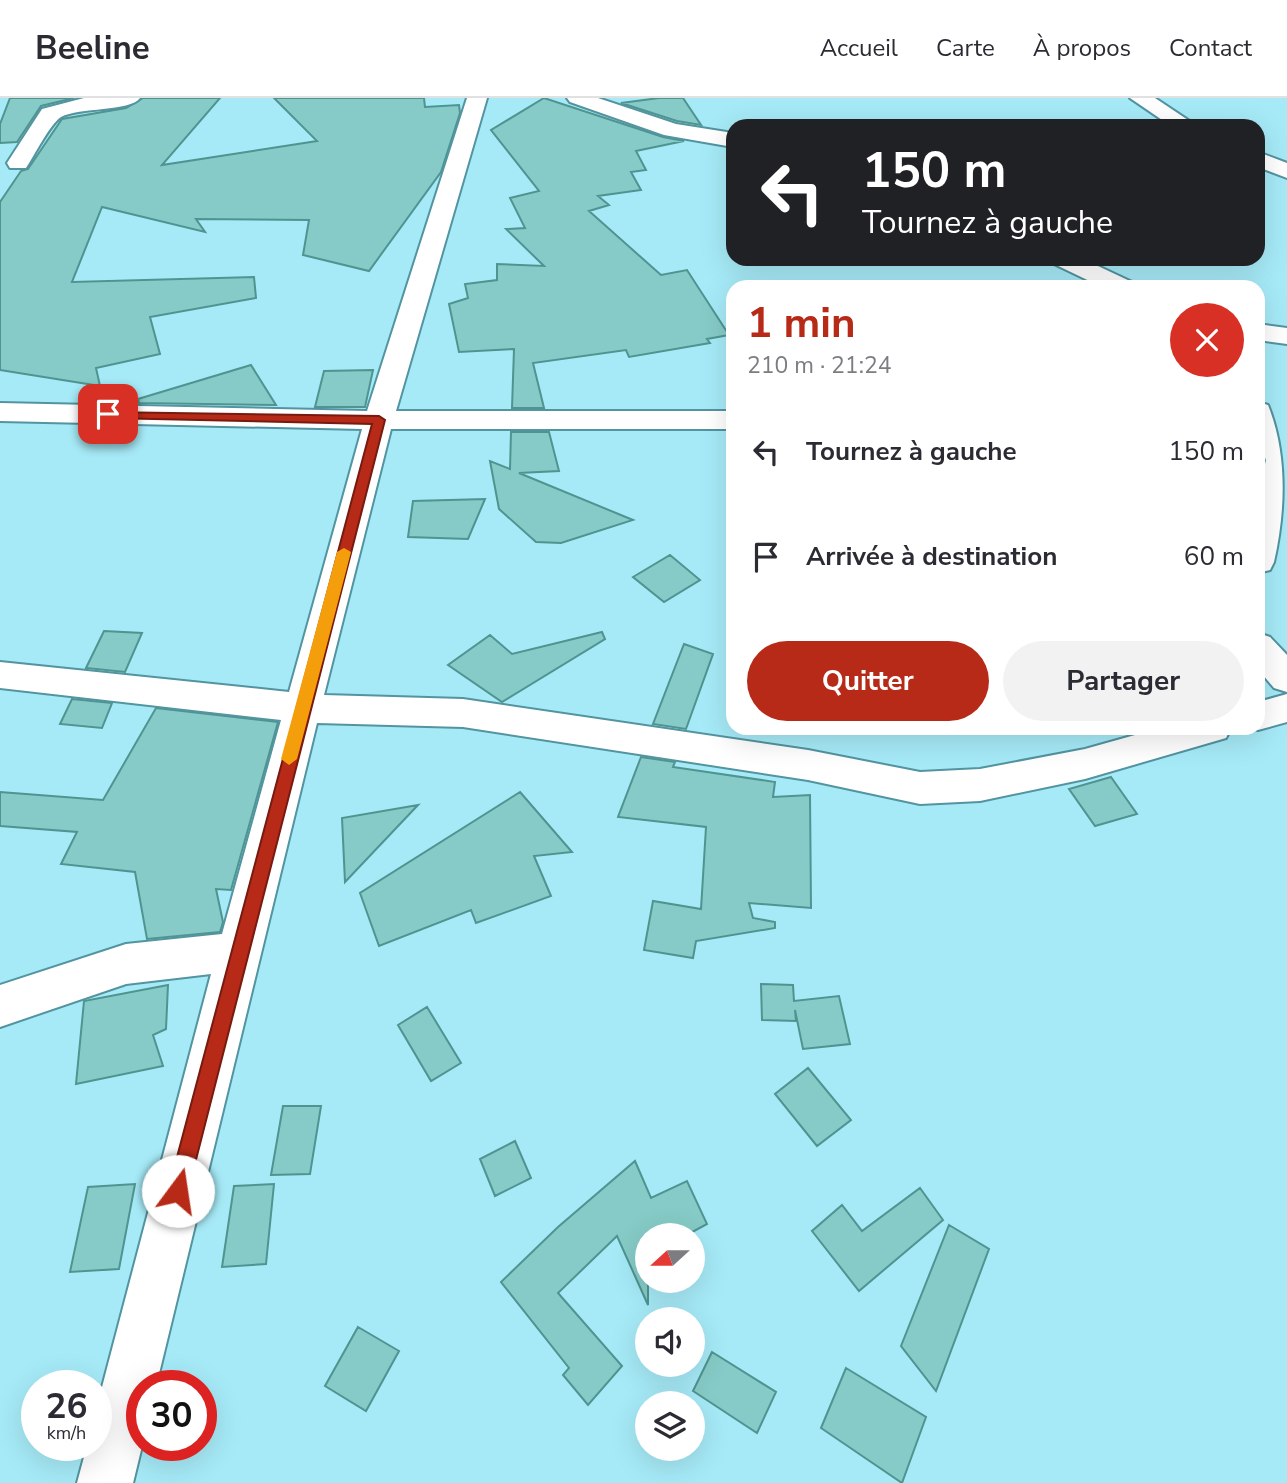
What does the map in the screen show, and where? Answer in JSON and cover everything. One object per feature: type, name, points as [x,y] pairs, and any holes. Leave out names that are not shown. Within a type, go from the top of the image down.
[{"type":"street","points":[[18,163],[50,114],[72,106],[130,98]]},
{"type":"street","points":[[105,1483],[238,952],[379,420],[477,98]]},
{"type":"street","points":[[577,98],[672,130],[726,139]]},
{"type":"street","points":[[1140,98],[1174,119]]},
{"type":"street","points":[[1265,162],[1287,171]]},
{"type":"street","points":[[1078,266],[1108,280]]},
{"type":"street","points":[[1265,333],[1287,337]]},
{"type":"street","points":[[0,412],[379,420],[726,420]]},
{"type":"street","points":[[1265,531],[1281,460],[1267,417]]},
{"type":"street","points":[[1265,654],[1287,678]]},
{"type":"street","points":[[0,675],[302,708],[463,713],[807,765],[920,788],[980,785],[1085,764],[1188,735]]},
{"type":"street","points":[[1265,714],[1287,708]]},
{"type":"street","points":[[0,1006],[59,984],[126,964],[238,952]]},
{"type":"building","points":[[10,98],[74,98],[41,106],[17,142],[0,143],[0,124]]},
{"type":"building","points":[[143,98],[220,98],[162,165],[317,141],[274,98],[424,98],[425,107],[459,105],[460,113],[441,172],[369,271],[303,255],[309,220],[196,219],[205,232],[102,207],[72,282],[254,277],[256,298],[150,317],[160,354],[96,368],[100,386],[0,370],[0,202],[21,171],[28,169],[62,119],[126,108]]},
{"type":"building","points":[[544,98],[663,137],[684,141],[636,151],[646,170],[631,172],[641,190],[598,196],[609,205],[589,211],[661,275],[687,270],[726,330],[726,336],[707,339],[710,343],[629,357],[626,350],[533,363],[544,408],[512,408],[514,349],[459,352],[449,304],[468,298],[465,284],[497,280],[497,264],[544,266],[506,229],[525,228],[510,198],[539,191],[491,130]]},
{"type":"building","points":[[683,98],[701,125],[677,121],[621,103]]},
{"type":"building","points":[[251,365],[276,405],[139,403],[138,399]]},
{"type":"building","points":[[373,370],[365,407],[315,407],[324,371]]},
{"type":"building","points":[[511,432],[549,432],[559,471],[519,473],[633,520],[561,543],[536,542],[499,509],[490,461],[510,469]]},
{"type":"building","points":[[485,499],[468,539],[408,537],[413,501]]},
{"type":"building","points":[[670,555],[700,580],[664,602],[633,577]]},
{"type":"building","points":[[104,631],[142,633],[125,672],[86,668]]},
{"type":"building","points":[[602,632],[605,639],[502,702],[448,665],[490,635],[512,654]]},
{"type":"building","points":[[684,644],[713,654],[686,729],[653,724]]},
{"type":"building","points":[[72,699],[112,703],[102,728],[60,724]]},
{"type":"building","points":[[156,708],[278,722],[231,890],[216,889],[223,922],[220,932],[147,939],[135,872],[61,864],[77,832],[0,826],[0,792],[103,800]]},
{"type":"building","points":[[641,757],[675,762],[673,767],[775,782],[773,797],[810,795],[811,908],[749,903],[753,918],[775,922],[775,928],[696,941],[693,958],[644,950],[653,901],[701,909],[706,827],[618,817]]},
{"type":"building","points":[[1111,777],[1137,814],[1095,826],[1069,789]]},
{"type":"building","points":[[520,792],[572,852],[534,856],[551,896],[476,923],[471,910],[379,946],[360,893]]},
{"type":"building","points":[[418,805],[345,882],[342,818]]},
{"type":"building","points":[[761,984],[793,985],[794,1001],[839,996],[850,1044],[803,1049],[795,1010],[796,1021],[762,1020]]},
{"type":"building","points":[[168,985],[166,1029],[153,1035],[163,1066],[76,1084],[84,1001]]},
{"type":"building","points":[[427,1007],[461,1063],[431,1081],[398,1025]]},
{"type":"building","points":[[808,1068],[851,1120],[817,1146],[775,1094]]},
{"type":"building","points":[[283,1106],[321,1106],[310,1174],[271,1175]]},
{"type":"building","points":[[515,1141],[531,1178],[495,1196],[480,1159]]},
{"type":"building","points":[[635,1161],[651,1198],[687,1181],[707,1224],[635,1223],[635,1276],[617,1236],[558,1293],[622,1366],[588,1405],[563,1375],[569,1368],[501,1282],[558,1227]]},
{"type":"building","points":[[135,1184],[119,1269],[70,1272],[88,1187]]},
{"type":"building","points":[[274,1184],[266,1264],[222,1267],[234,1186]]},
{"type":"building","points":[[920,1188],[943,1220],[859,1291],[812,1231],[842,1205],[862,1231]]},
{"type":"building","points":[[949,1225],[989,1249],[936,1391],[901,1346]]},
{"type":"building","points":[[643,1293],[648,1293],[648,1305]]},
{"type":"building","points":[[358,1327],[399,1351],[366,1411],[325,1386]]},
{"type":"building","points":[[712,1352],[776,1392],[757,1433],[705,1399],[705,1391],[693,1391],[700,1377],[705,1377],[705,1366]]},
{"type":"building","points":[[846,1368],[926,1417],[902,1483],[821,1428]]},
{"type":"slow traffic","points":[[289,759],[344,552]]},
{"type":"route","points":[[108,414],[379,420],[238,952],[178,1191]]}]
